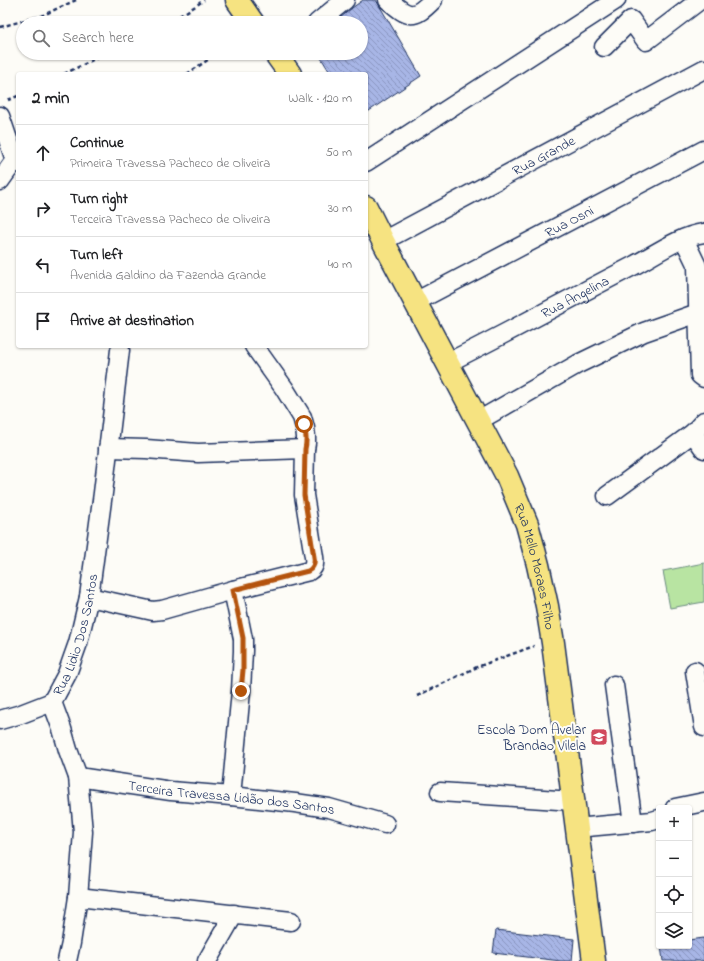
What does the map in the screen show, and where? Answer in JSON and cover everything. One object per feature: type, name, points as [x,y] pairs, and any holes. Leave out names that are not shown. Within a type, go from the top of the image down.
[{"type":"main road","points":[[237,0],[248,16]]},
{"type":"main road","name":"Rua Mello Moraes Filho","points":[[368,211],[383,241],[424,297],[447,363],[483,418],[526,524],[538,565],[553,642],[594,961]]},
{"type":"street","points":[[326,16],[345,0]]},
{"type":"street","points":[[388,0],[402,12],[409,15],[415,14],[422,10],[434,0]]},
{"type":"street","points":[[368,161],[616,0]]},
{"type":"street","points":[[604,47],[631,20],[646,41],[700,0]]},
{"type":"street","name":"Rua Grande","points":[[383,241],[704,68]]},
{"type":"street","points":[[0,116],[16,159]]},
{"type":"street","name":"Rua Osni","points":[[424,297],[704,150]]},
{"type":"street","points":[[0,181],[16,163]]},
{"type":"street","name":"Rua Angelina","points":[[447,363],[674,244],[684,239],[704,233]]},
{"type":"street","points":[[684,239],[696,266],[700,375],[704,378]]},
{"type":"street","points":[[483,418],[578,364],[644,332],[698,313]]},
{"type":"street","points":[[89,597],[153,611],[162,610],[308,571],[312,568],[314,557],[304,495],[306,444],[305,428],[302,417],[284,388],[255,348]]},
{"type":"street","name":"Rua Lidio Dos Santos","points":[[67,961],[78,896],[83,832],[78,777],[52,702],[67,674],[78,643],[89,597],[120,350]]},
{"type":"street","points":[[607,496],[699,427],[704,449]]},
{"type":"street","points":[[108,448],[198,453],[305,449]]},
{"type":"street","points":[[231,796],[241,691],[243,651],[243,638],[233,590]]},
{"type":"street","points":[[695,671],[704,727]]},
{"type":"street","points":[[614,685],[633,823]]},
{"type":"street","points":[[0,720],[52,702]]},
{"type":"street","name":"Terceira Travessa Lidão dos Santos","points":[[78,777],[171,791],[231,796],[329,808],[385,824]]},
{"type":"street","points":[[440,792],[573,801]]},
{"type":"street","points":[[686,805],[704,802]]},
{"type":"street","points":[[576,828],[656,820]]},
{"type":"street","points":[[78,896],[291,920]]},
{"type":"street","points":[[207,961],[234,914]]},
{"type":"path","points":[[41,16],[76,0]]},
{"type":"path","points":[[179,16],[204,0]]},
{"type":"path","points":[[0,28],[16,23]]},
{"type":"path","points":[[68,72],[92,60]]},
{"type":"path","points":[[191,72],[208,60]]},
{"type":"path","points":[[417,696],[477,667],[530,647],[553,642]]},
{"type":"green space","points":[[704,563],[704,602],[670,608],[663,571]]},
{"type":"building","points":[[363,0],[376,0],[421,76],[368,112],[368,72],[330,72],[322,60],[368,60],[368,16],[342,16]]},
{"type":"building","points":[[496,930],[574,939],[572,961],[493,953]]},
{"type":"building","points":[[704,938],[704,961],[663,961],[661,949],[692,949],[692,940]]},
{"type":"place","name":"Escola Dom Avelar Brandao Vilela","points":[[599,737]]},
{"type":"route","points":[[241,691],[243,670],[243,638],[233,590],[308,571],[311,570],[314,565],[304,495],[306,437],[304,424]]}]
